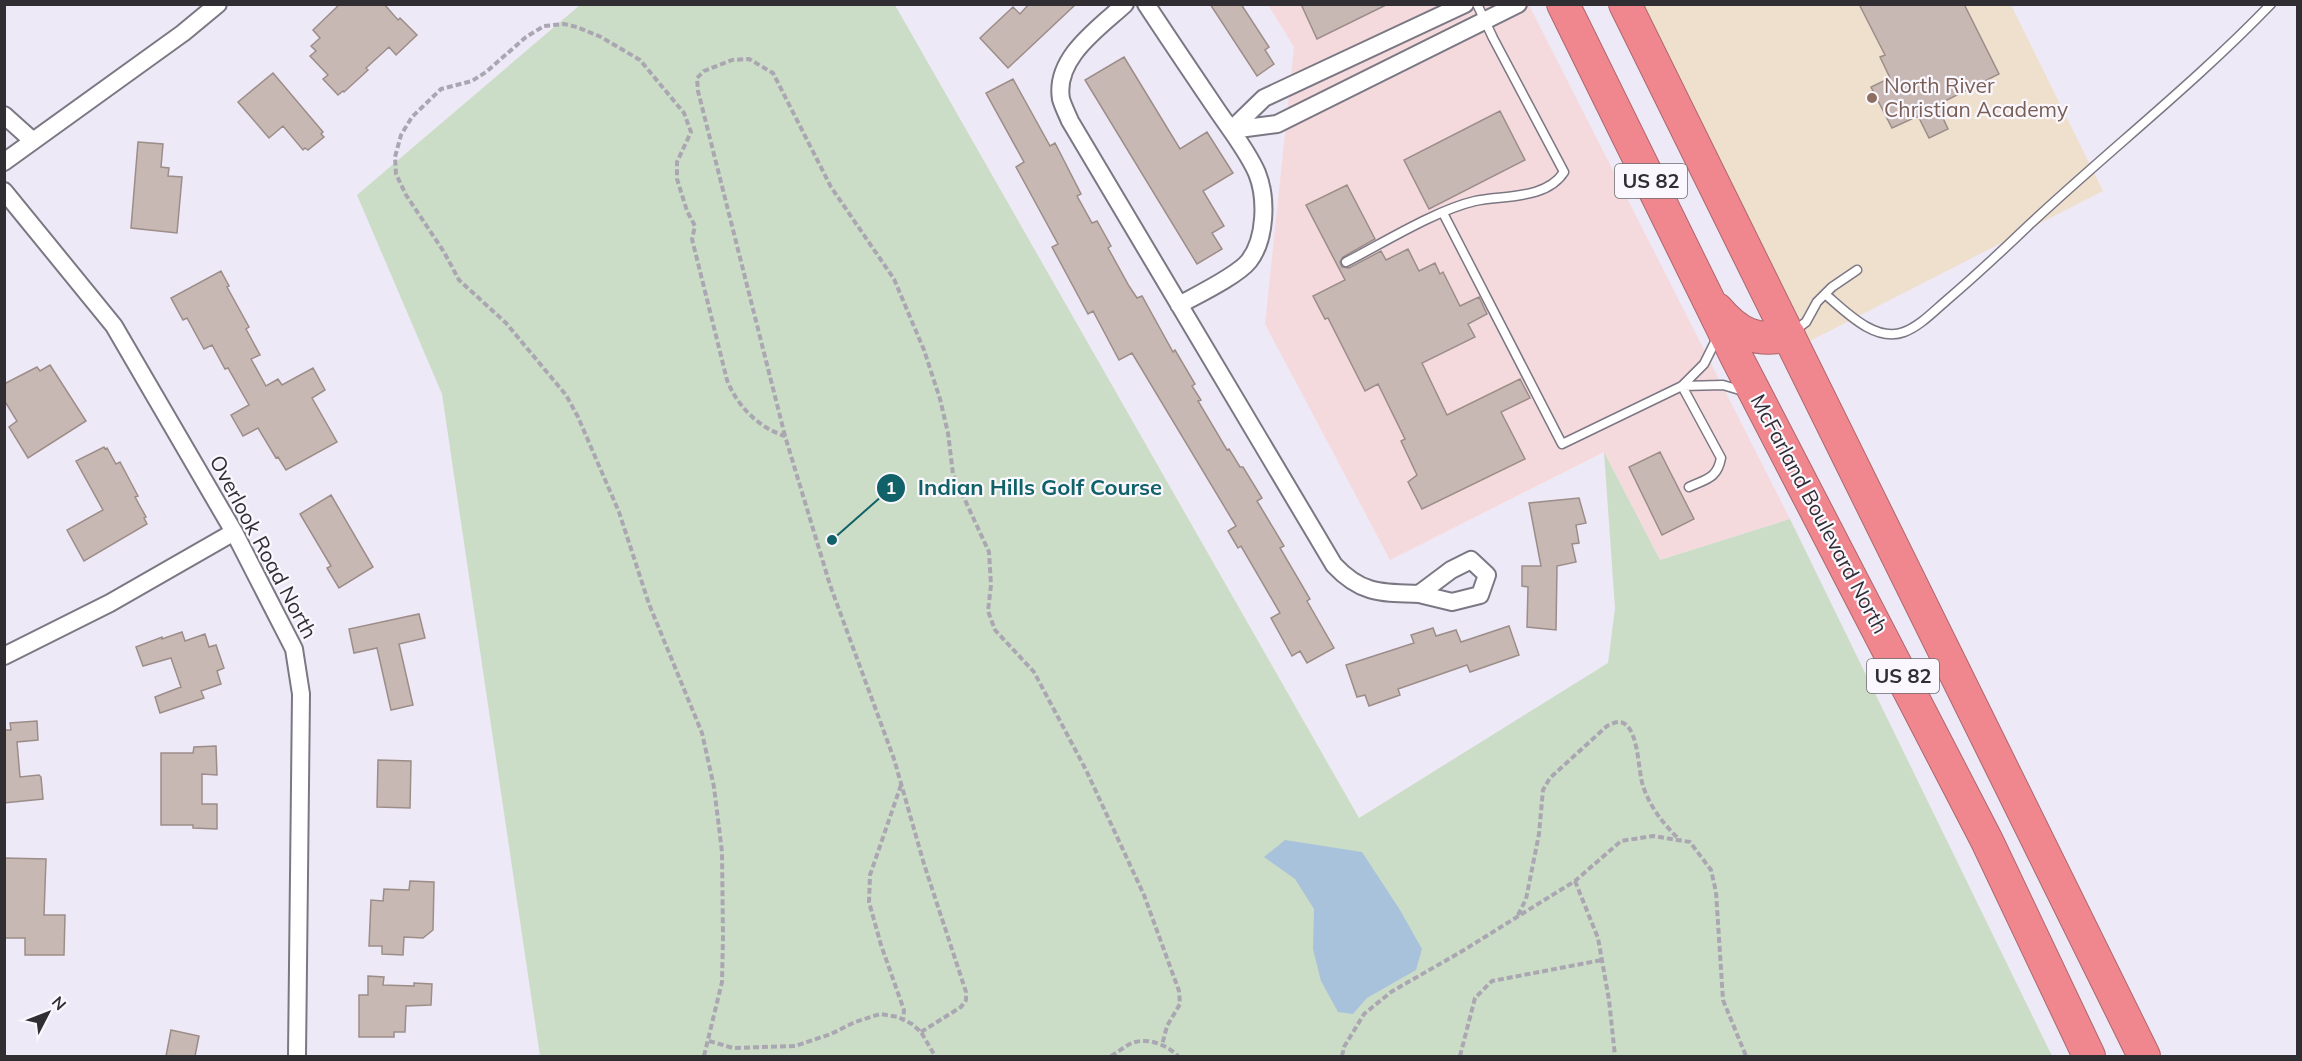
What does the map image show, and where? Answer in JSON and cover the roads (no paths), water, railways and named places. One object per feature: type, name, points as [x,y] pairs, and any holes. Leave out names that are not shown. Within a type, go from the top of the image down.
[{"type":"highway","name":"McFarland Boulevard North","points":[[1563,4],[1708,299],[1982,831],[2089,1056]]},
{"type":"highway","points":[[1610,4],[1653,60]]},
{"type":"highway","name":"US 82","points":[[1625,4],[2144,1056]]},
{"type":"highway","points":[[1708,299],[1726,321],[1748,335],[1772,339],[1789,335]]},
{"type":"street","points":[[4,162],[183,33],[218,4]]},
{"type":"street","points":[[1125,4],[1073,55],[1062,74],[1061,98],[1070,121],[1334,565],[1348,580],[1369,590],[1419,594]]},
{"type":"street","points":[[1146,4],[1231,130],[1257,174],[1262,193],[1263,215],[1259,239],[1249,262],[1179,305]]},
{"type":"street","points":[[1231,130],[1264,98],[1465,4]]},
{"type":"street","points":[[1231,130],[1277,124],[1518,4]]},
{"type":"street","points":[[4,116],[33,141]]},
{"type":"street","name":"Overlook Road North","points":[[4,190],[114,326],[234,532],[294,649],[301,694],[297,1056]]},
{"type":"street","points":[[4,656],[110,603],[234,532]]},
{"type":"lane","points":[[1346,262],[1443,213],[1474,201],[1510,197],[1542,189],[1558,181],[1563,172],[1484,22],[1477,4]]},
{"type":"lane","points":[[1825,294],[1858,321],[1881,333],[1902,333],[1925,319],[2238,39],[2271,4]]},
{"type":"lane","points":[[1443,213],[1562,444],[1682,386],[1704,364],[1715,342],[1708,299]]},
{"type":"lane","points":[[1789,335],[1806,322],[1816,302],[1857,270]]},
{"type":"lane","points":[[1682,386],[1723,385],[1758,397]]},
{"type":"lane","points":[[1682,386],[1721,458],[1719,469],[1713,476],[1689,487]]},
{"type":"water","points":[[1285,840],[1362,852],[1400,910],[1422,949],[1416,970],[1367,998],[1353,1014],[1338,1012],[1321,981],[1313,949],[1314,909],[1295,879],[1264,857]]},
{"type":"place","name":"North River Christian Academy","points":[[1872,98]]},
{"type":"place","name":"Indian Hills Golf Course","points":[[832,540]]}]
